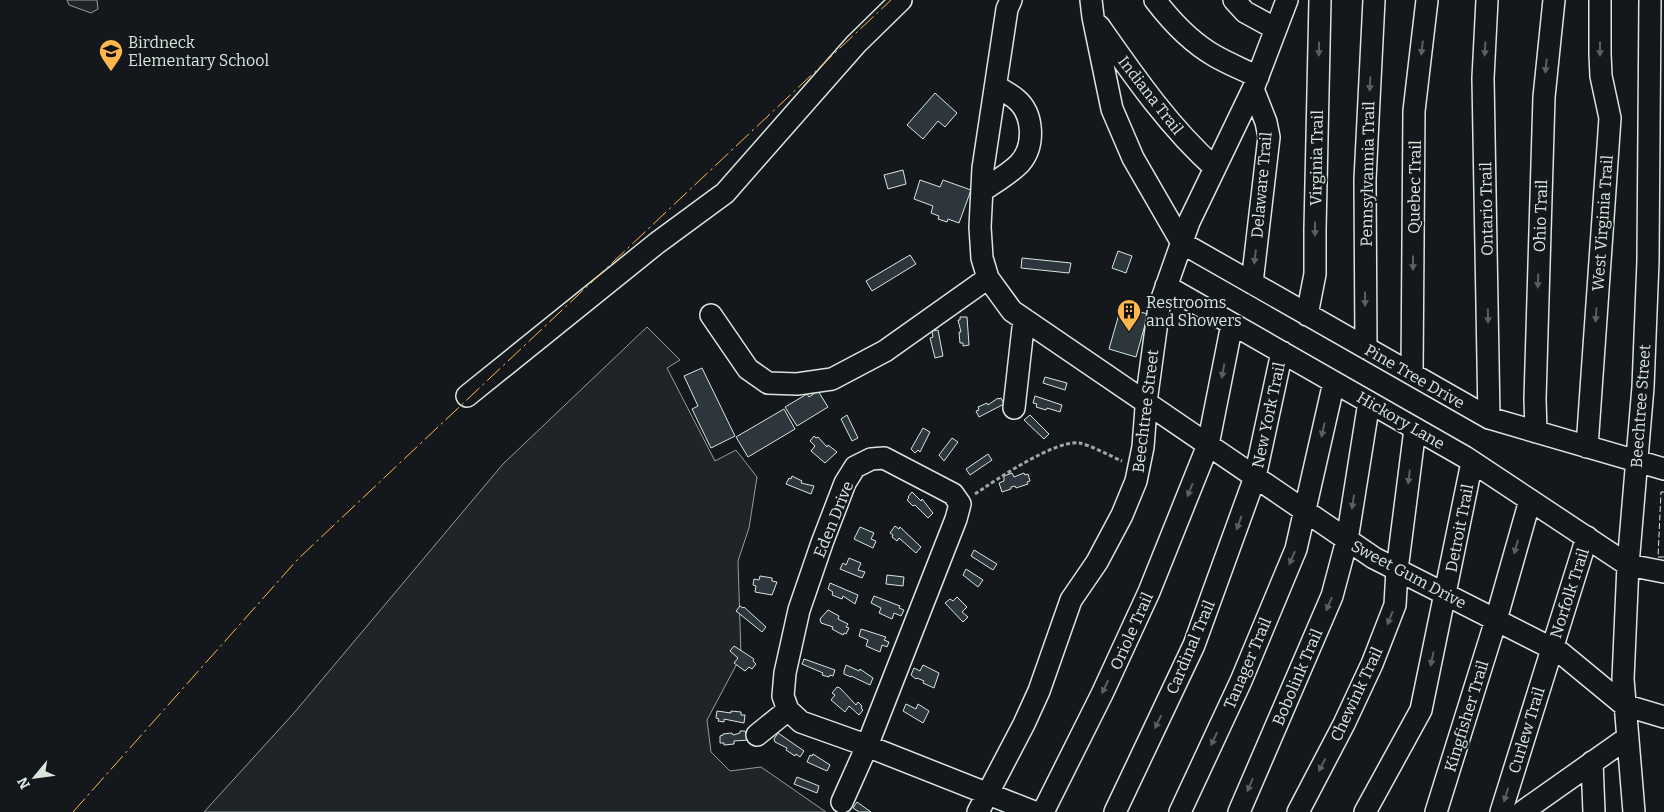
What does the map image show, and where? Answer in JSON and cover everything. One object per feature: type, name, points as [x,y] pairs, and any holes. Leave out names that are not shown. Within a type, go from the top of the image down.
[{"type":"street","points":[[467,396],[657,243],[725,193],[856,44],[901,0]]},
{"type":"street","points":[[711,315],[748,369],[768,383],[797,384],[832,379],[885,351],[988,278],[982,250],[980,227],[983,168],[1011,0]]},
{"type":"street","points":[[1155,0],[1190,37],[1255,83]]},
{"type":"street","points":[[1234,0],[1246,12],[1276,29]]},
{"type":"street","name":"Beechtree Street","points":[[983,803],[1039,691],[1072,600],[1097,562],[1122,515],[1136,481],[1143,447],[1146,403],[1159,307],[1189,222],[1255,83],[1287,0]]},
{"type":"street","name":"Virginia Trail","points":[[1308,315],[1315,274],[1314,229],[1320,0]]},
{"type":"street","name":"Pennsylvannia Trail","points":[[1366,348],[1365,180],[1374,0]]},
{"type":"street","name":"Quebec Trail","points":[[1412,374],[1414,111],[1427,0]]},
{"type":"street","name":"Ontario Trail","points":[[1487,0],[1483,78],[1489,418]]},
{"type":"street","name":"Ohio Trail","points":[[1536,432],[1535,399],[1544,97],[1554,0]]},
{"type":"street","name":"West Virginia Trail","points":[[1587,447],[1610,118],[1601,69],[1600,0]]},
{"type":"street","name":"Beechtree Street","points":[[1634,812],[1623,679],[1628,565],[1643,388],[1648,261],[1650,0]]},
{"type":"street","points":[[1092,9],[1112,109],[1133,158],[1182,243]]},
{"type":"street","name":"Indiana Trail","points":[[1092,9],[1146,92],[1194,149],[1215,168]]},
{"type":"street","name":"Delaware Trail","points":[[1252,283],[1269,137],[1255,83]]},
{"type":"street","points":[[982,192],[1020,164],[1030,145],[1030,129],[1026,115],[1017,100],[996,86]]},
{"type":"street","name":"Pine Tree Drive","points":[[1182,243],[1489,418],[1664,468]]},
{"type":"street","name":"Sweet Gum Drive","points":[[988,278],[1012,311],[1347,540],[1374,558],[1562,654],[1624,705]]},
{"type":"street","name":"Hickory Lane","points":[[1166,286],[1472,462],[1628,565]]},
{"type":"street","points":[[1014,408],[1024,319]]},
{"type":"street","name":"Oriole Trail","points":[[1043,812],[1102,694],[1149,592],[1208,445],[1232,324]]},
{"type":"street","name":"New York Trail","points":[[1255,477],[1282,352]]},
{"type":"street","name":"Tanager Trail","points":[[1180,812],[1241,681],[1296,549],[1334,382]]},
{"type":"street","name":"Bobolink Trail","points":[[1239,812],[1332,596],[1347,540],[1369,402]]},
{"type":"street","name":"Chewink Trail","points":[[1298,812],[1344,724],[1372,664],[1395,605],[1415,429]]},
{"type":"street","name":"Eden Drive","points":[[788,710],[783,696],[785,673],[799,610],[845,483],[855,467],[871,459],[884,458],[953,494],[960,504]]},
{"type":"street","name":"Detroit Trail","points":[[1365,812],[1421,710],[1472,462]]},
{"type":"street","name":"Cardinal Trail","points":[[1114,812],[1194,645],[1255,477]]},
{"type":"street","name":"Kingfisher Trail","points":[[1436,812],[1496,620],[1530,500]]},
{"type":"street","points":[[842,802],[867,746],[956,519],[960,504]]},
{"type":"street","name":"Norfolk Trail","points":[[1551,648],[1587,537]]},
{"type":"street","points":[[1628,565],[1664,572]]},
{"type":"street","name":"Curlew Trail","points":[[1501,812],[1551,648]]},
{"type":"street","points":[[1624,705],[1664,717]]},
{"type":"street","points":[[758,735],[788,710],[801,722],[867,746],[983,803],[1034,812]]},
{"type":"street","points":[[1522,812],[1627,738]]},
{"type":"street","points":[[1592,762],[1594,812]]},
{"type":"path","points":[[960,504],[1003,474],[1048,451],[1067,444],[1079,443],[1138,468]]},
{"type":"shaded area","points":[[67,0],[97,0],[98,9],[91,13],[69,5]]},
{"type":"shaded area","points":[[647,327],[680,360],[667,368],[715,461],[736,450],[757,477],[749,528],[738,561],[741,656],[707,720],[711,752],[730,771],[761,767],[826,812],[204,812],[294,713],[503,464]]},
{"type":"building","points":[[935,93],[957,113],[945,127],[938,121],[923,139],[907,125]]},
{"type":"building","points":[[903,170],[906,184],[888,189],[884,175]]},
{"type":"building","points":[[920,180],[940,187],[943,180],[971,190],[959,223],[948,219],[947,222],[938,219],[939,216],[931,213],[933,206],[914,199]]},
{"type":"building","points":[[1118,251],[1132,256],[1126,273],[1112,268]]},
{"type":"building","points":[[910,255],[916,264],[872,291],[866,281]]},
{"type":"building","points":[[1022,258],[1071,263],[1069,273],[1021,268]]},
{"type":"building","name":"Restrooms and Showers","points":[[1121,307],[1148,314],[1136,357],[1109,349]]},
{"type":"building","points":[[960,317],[967,317],[969,345],[963,346],[963,343],[960,343],[959,332],[961,332],[958,320],[960,320]]},
{"type":"building","points":[[938,330],[943,356],[935,358],[930,338],[933,337],[932,331]]},
{"type":"building","points":[[702,368],[735,436],[711,448],[692,409],[698,406],[684,376]]},
{"type":"building","points":[[1045,377],[1067,383],[1065,390],[1043,383]]},
{"type":"building","points":[[818,391],[828,407],[797,426],[785,407],[807,394],[809,397]]},
{"type":"building","points":[[1035,396],[1062,405],[1060,412],[1036,407],[1037,404],[1033,403]]},
{"type":"building","points":[[1001,398],[1004,404],[979,417],[976,411],[979,410],[978,407],[987,403],[988,405]]},
{"type":"building","points":[[784,409],[795,429],[748,457],[736,437]]},
{"type":"building","points":[[847,415],[858,438],[852,441],[841,419]]},
{"type":"building","points":[[1030,415],[1049,434],[1044,439],[1024,420]]},
{"type":"building","points":[[923,428],[930,432],[920,452],[918,450],[915,453],[911,449]]},
{"type":"building","points":[[814,436],[818,437],[827,447],[828,445],[837,452],[825,463],[811,451],[815,446],[810,441]]},
{"type":"building","points":[[952,438],[958,442],[944,461],[939,455]]},
{"type":"building","points":[[988,454],[992,460],[970,475],[966,469]]},
{"type":"building","points":[[1012,473],[1014,477],[1024,473],[1025,475],[1028,474],[1030,481],[1027,482],[1028,484],[1016,488],[1015,486],[1011,487],[1011,489],[1002,492],[999,483],[1004,481],[1004,476]]},
{"type":"building","points":[[792,476],[802,481],[801,483],[814,486],[811,494],[786,484]]},
{"type":"building","points":[[912,492],[921,501],[922,499],[933,513],[928,518],[907,500]]},
{"type":"building","points":[[895,526],[899,529],[900,527],[921,547],[916,553],[899,538],[897,541],[892,537],[893,535],[890,533]]},
{"type":"building","points":[[860,527],[874,533],[871,539],[876,541],[873,548],[854,539]]},
{"type":"building","points":[[974,550],[997,564],[993,570],[971,556]]},
{"type":"building","points":[[849,558],[861,563],[858,570],[865,572],[862,578],[840,569],[843,563],[846,565]]},
{"type":"building","points":[[966,569],[983,580],[978,587],[963,575]]},
{"type":"building","points":[[887,575],[904,577],[903,586],[886,584]]},
{"type":"building","points":[[760,576],[772,578],[772,581],[777,582],[772,595],[755,592],[754,579],[759,580]]},
{"type":"building","points":[[830,583],[858,595],[855,604],[843,596],[842,599],[832,595],[833,592],[828,589]]},
{"type":"building","points":[[874,596],[900,606],[899,608],[904,610],[901,616],[894,613],[892,619],[879,613],[881,608],[871,603]]},
{"type":"building","points":[[957,597],[967,607],[962,612],[968,617],[963,622],[945,603],[950,599],[953,601]]},
{"type":"building","points":[[740,606],[744,607],[766,627],[762,632],[736,611]]},
{"type":"building","points":[[828,610],[839,616],[838,619],[848,624],[846,627],[849,628],[846,634],[844,633],[843,635],[832,629],[833,627],[821,623],[820,619]]},
{"type":"building","points":[[861,629],[886,637],[884,640],[889,642],[887,647],[882,645],[880,652],[866,646],[868,640],[859,636]]},
{"type":"building","points":[[734,646],[754,659],[753,661],[756,664],[752,669],[749,667],[745,671],[734,663],[738,658],[730,651]]},
{"type":"building","points":[[804,659],[835,670],[833,676],[822,675],[823,673],[802,664]]},
{"type":"building","points":[[846,665],[859,671],[860,669],[873,678],[870,685],[844,674]]},
{"type":"building","points":[[923,665],[939,673],[934,688],[911,675],[914,668],[920,671]]},
{"type":"building","points":[[837,687],[856,705],[858,702],[862,706],[863,710],[859,715],[849,706],[845,712],[831,700],[835,695],[832,693]]},
{"type":"building","points":[[906,704],[916,709],[918,704],[929,711],[923,723],[903,711]]},
{"type":"building","points":[[717,711],[741,712],[741,715],[745,715],[744,723],[724,719],[724,722],[718,721],[719,719],[716,718]]},
{"type":"building","points":[[740,731],[745,731],[749,734],[749,740],[734,741],[734,744],[724,745],[724,743],[720,743],[720,736],[723,734],[732,733],[733,735],[740,733]]},
{"type":"building","points":[[778,733],[804,751],[800,757],[796,754],[795,756],[786,750],[787,748],[775,742],[774,739]]},
{"type":"building","points":[[813,754],[830,765],[827,771],[807,762],[810,755],[812,756]]},
{"type":"building","points":[[797,777],[819,786],[817,793],[794,784]]},
{"type":"building","points":[[857,802],[871,812],[859,812],[853,808]]},
{"type":"fence","points":[[1664,492],[1661,492],[1658,557],[1664,557]]},
{"type":"power","points":[[73,812],[298,559],[891,0]]},
{"type":"place","name":"Birdneck Elementary School","points":[[111,72]]},
{"type":"place","name":"Restrooms and Showers","points":[[1129,332]]}]
